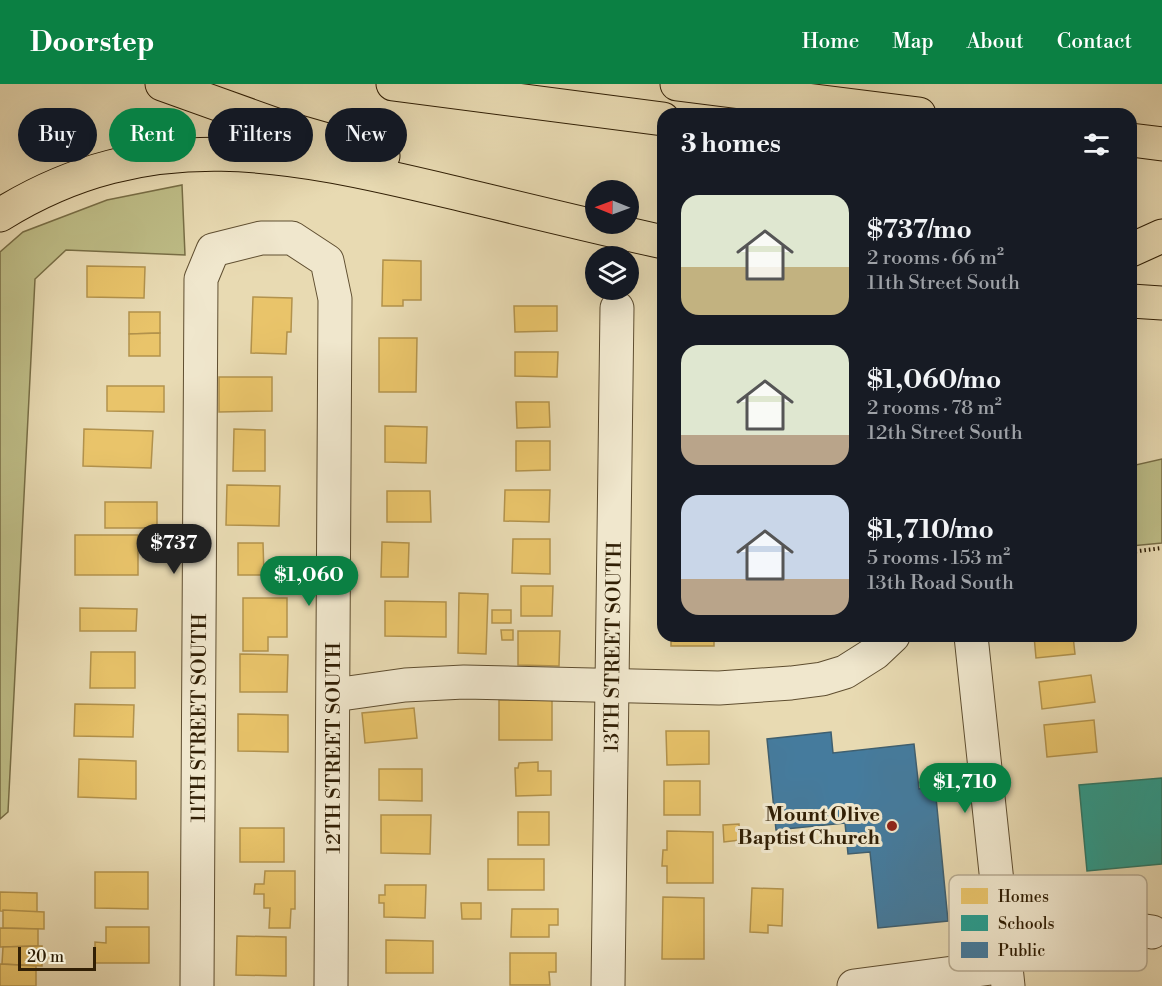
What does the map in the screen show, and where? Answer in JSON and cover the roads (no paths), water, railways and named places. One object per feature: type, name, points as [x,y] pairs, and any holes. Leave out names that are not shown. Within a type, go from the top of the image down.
[{"type":"highway","points":[[162,84],[282,127],[342,145],[488,181],[579,223]]},
{"type":"highway","points":[[393,84],[657,117]]},
{"type":"highway","points":[[677,84],[871,108]]},
{"type":"highway","points":[[1137,141],[1162,144]]},
{"type":"highway","points":[[0,215],[51,188],[113,166],[201,153],[274,158],[351,170],[657,241]]},
{"type":"highway","points":[[1137,247],[1162,236]]},
{"type":"highway","points":[[1137,301],[1162,303]]},
{"type":"street","name":"12TH STREET SOUTH","points":[[261,238],[292,238],[327,261],[335,298],[331,986]]},
{"type":"street","name":"11TH STREET SOUTH","points":[[197,986],[201,279],[213,250],[261,238]]},
{"type":"street","name":"13TH STREET SOUTH","points":[[608,986],[617,308]]},
{"type":"street","points":[[334,695],[405,685],[464,682],[719,687],[791,683],[822,679],[844,672],[886,642]]},
{"type":"street","points":[[973,642],[997,875]]},
{"type":"street","points":[[1147,931],[1152,932]]},
{"type":"street","points":[[854,986],[1007,976]]},
{"type":"place","name":"Mount Olive Baptist Church","points":[[892,826]]}]
